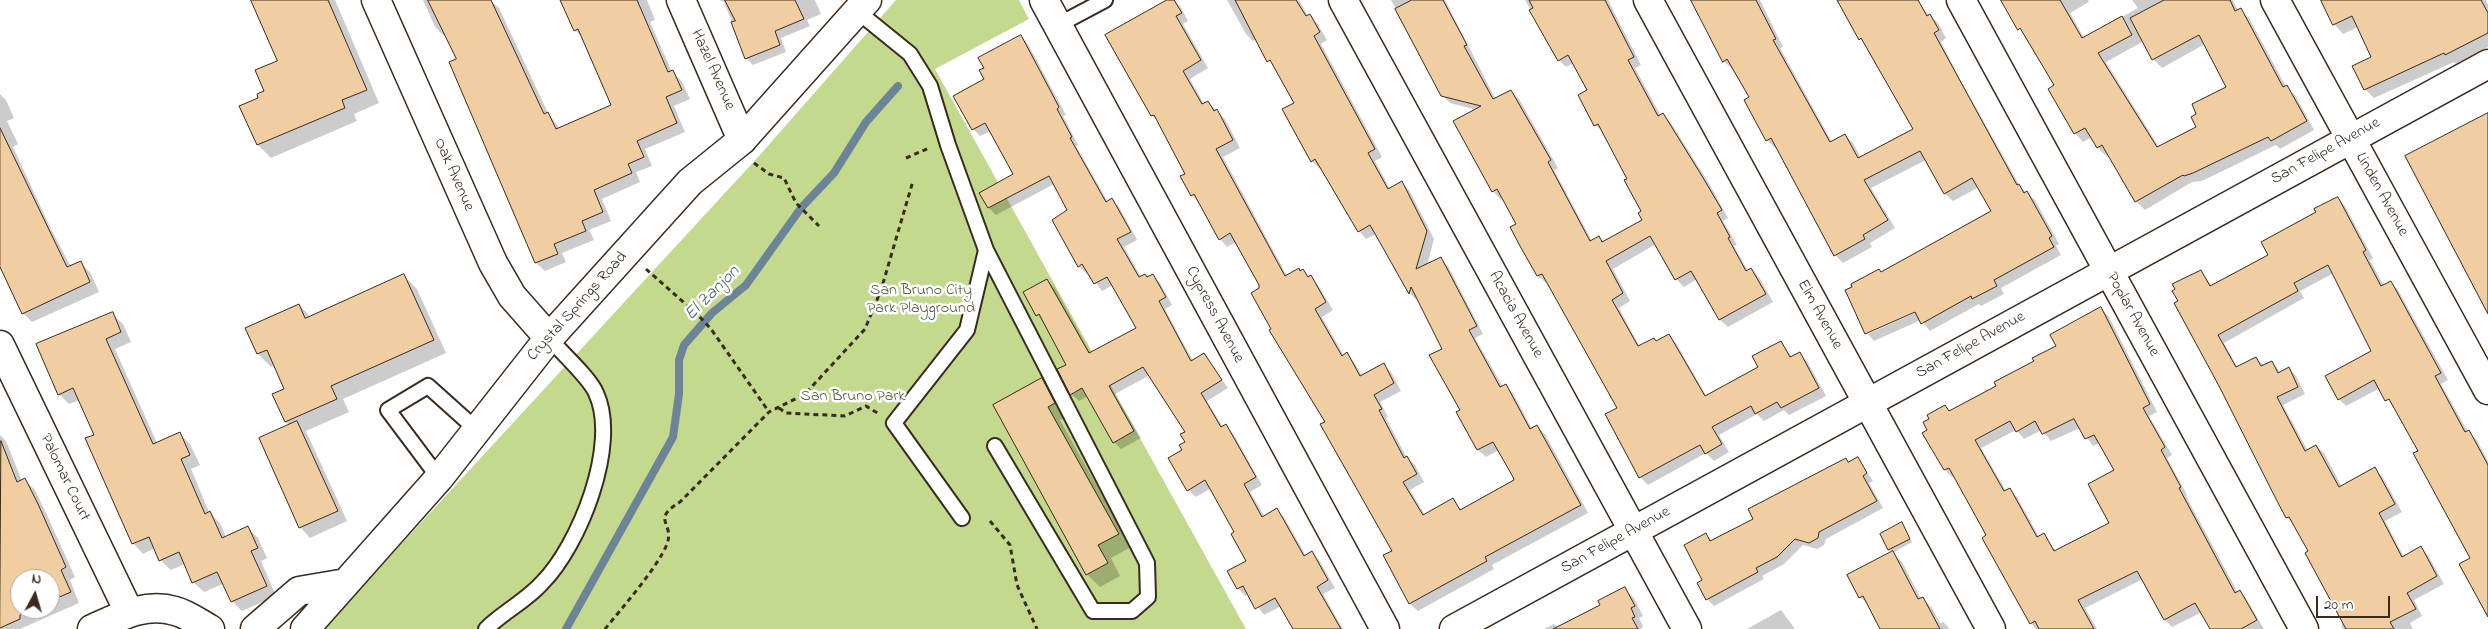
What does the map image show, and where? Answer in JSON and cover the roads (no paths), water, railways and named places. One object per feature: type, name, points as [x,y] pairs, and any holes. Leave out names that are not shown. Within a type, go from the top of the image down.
[{"type":"street","name":"Oak Avenue","points":[[376,0],[492,263],[512,296],[549,338]]},
{"type":"street","name":"Hazel Avenue","points":[[681,0],[738,143]]},
{"type":"street","name":"Cypress Avenue","points":[[1044,0],[1385,629]]},
{"type":"street","name":"Acacia Avenue","points":[[1343,0],[1687,629]]},
{"type":"street","name":"Elm Avenue","points":[[1648,0],[1991,629]]},
{"type":"street","name":"Poplar Avenue","points":[[1961,0],[2304,629]]},
{"type":"street","name":"Linden Avenue","points":[[2275,0],[2488,390]]},
{"type":"street","name":"Crystal Springs Road","points":[[305,629],[439,478],[549,338],[690,182],[738,143],[862,6]]},
{"type":"street","name":"San Felipe Avenue","points":[[1454,629],[2488,64]]},
{"type":"street","name":"Palomar Court","points":[[0,345],[129,612]]},
{"type":"street","points":[[255,629],[299,592],[346,583]]},
{"type":"street","points":[[92,629],[129,612],[158,607],[177,611],[210,629]]},
{"type":"lane","points":[[1058,25],[1105,0]]},
{"type":"lane","points":[[862,6],[910,54],[930,86],[986,250],[1147,563],[1148,597],[1132,611],[1094,611],[995,446]]},
{"type":"lane","points":[[962,518],[894,424],[967,330],[986,250]]},
{"type":"lane","points":[[486,629],[542,584],[568,551],[589,503],[599,467],[603,430],[602,408],[596,391],[549,338]]},
{"type":"lane","points":[[439,478],[388,410],[428,386],[477,430]]},
{"type":"waterway","name":"El Zanjon","points":[[566,629],[673,437],[679,394],[679,360],[684,345],[712,313],[746,285],[801,208],[834,173],[866,122],[898,86]]},
{"type":"park label","name":"San Bruno City Park Playground","points":[[921,300]]},
{"type":"park label","name":"San Bruno Park","points":[[853,397]]}]
